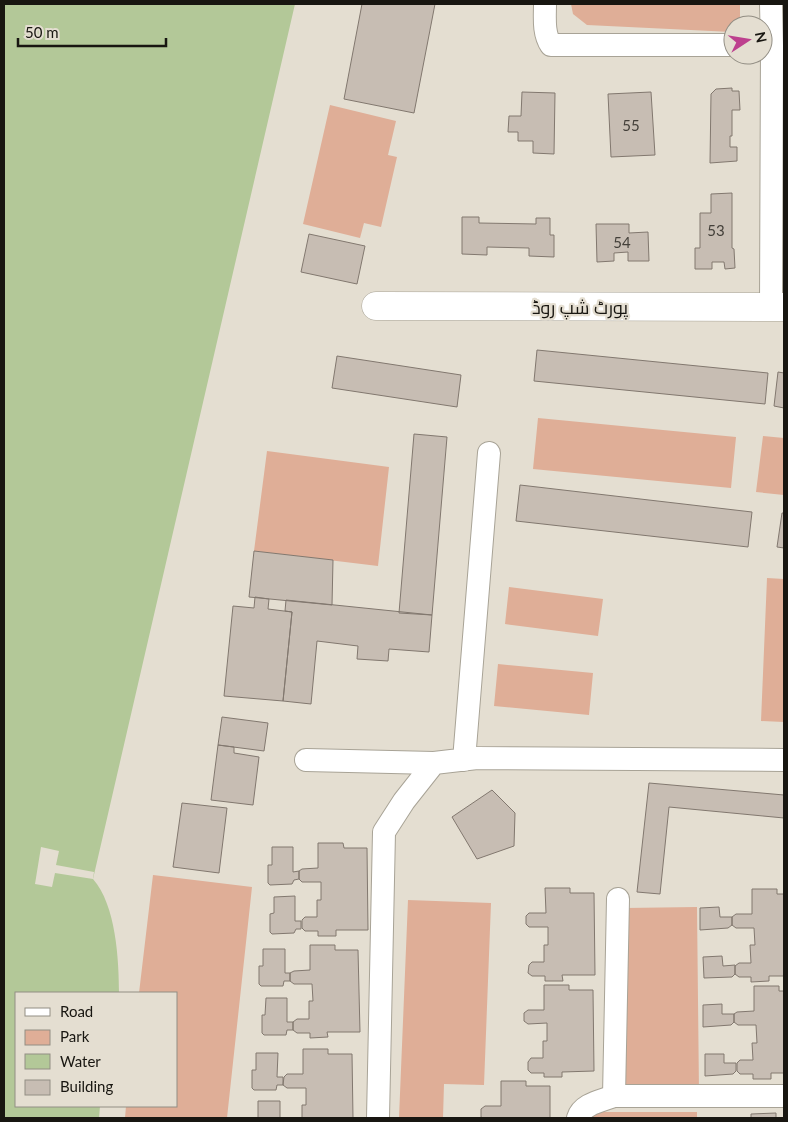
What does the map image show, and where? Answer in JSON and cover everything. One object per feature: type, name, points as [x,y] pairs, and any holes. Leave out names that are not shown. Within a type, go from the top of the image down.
[{"type":"street","points":[[545,4],[545,23],[548,40],[551,44],[723,45]]},
{"type":"street","points":[[773,45],[778,307]]},
{"type":"street","name":"پورٹ شپ روڈ","points":[[376,306],[778,307]]},
{"type":"street","points":[[464,760],[489,453]]},
{"type":"street","points":[[306,760],[434,763],[487,758],[784,760]]},
{"type":"street","points":[[378,1118],[384,832],[404,801],[434,763]]},
{"type":"street","points":[[614,1096],[618,899]]},
{"type":"street","points":[[578,1118],[579,1113],[586,1106],[614,1096],[784,1096]]},
{"type":"green space","points":[[571,4],[740,4],[740,15],[723,15],[723,32],[587,25],[573,14]]},
{"type":"green space","points":[[330,105],[396,121],[388,155],[397,157],[381,227],[364,223],[360,238],[303,224]]},
{"type":"green space","points":[[538,418],[736,437],[731,488],[533,469]]},
{"type":"green space","points":[[763,436],[784,438],[784,495],[756,492]]},
{"type":"green space","points":[[267,451],[389,467],[378,566],[254,551]]},
{"type":"green space","points":[[767,578],[784,579],[784,722],[761,721]]},
{"type":"green space","points":[[509,587],[603,599],[598,636],[505,624]]},
{"type":"green space","points":[[498,664],[593,673],[589,715],[494,706]]},
{"type":"green space","points":[[153,875],[252,887],[227,1118],[125,1118],[126,1107],[178,1107],[178,992],[139,992]]},
{"type":"green space","points":[[408,900],[491,903],[484,1085],[444,1084],[443,1118],[399,1118]]},
{"type":"green space","points":[[697,907],[699,1092],[624,1086],[625,908]]},
{"type":"green space","points":[[601,1112],[697,1112],[697,1118],[588,1118]]},
{"type":"water","points":[[4,4],[295,4],[93,879],[107,903],[115,933],[119,992],[15,992],[15,1107],[100,1107],[99,1118],[4,1118]]},
{"type":"pier","points":[[41,847],[59,851],[56,865],[94,872],[93,879],[55,873],[52,887],[35,884]]},
{"type":"building","points":[[362,4],[435,4],[414,113],[344,99]]},
{"type":"building","points":[[732,88],[732,91],[739,91],[740,110],[732,110],[732,136],[730,136],[730,147],[737,147],[737,161],[710,163],[711,94],[716,89]]},
{"type":"building","points":[[522,92],[555,93],[554,154],[533,153],[533,141],[518,141],[518,132],[508,132],[509,116],[521,116]]},
{"type":"building","points":[[651,92],[655,155],[611,157],[608,94]]},
{"type":"building","points":[[732,193],[732,248],[734,249],[735,268],[725,269],[724,262],[712,262],[712,269],[695,269],[695,248],[700,248],[700,213],[711,213],[711,194]]},
{"type":"building","points":[[462,217],[479,217],[479,223],[536,224],[536,218],[550,218],[550,235],[554,235],[554,257],[529,256],[529,248],[487,247],[487,255],[462,254]]},
{"type":"building","points":[[596,224],[629,224],[629,233],[648,232],[649,261],[628,261],[628,252],[614,253],[614,261],[597,262]]},
{"type":"building","points":[[309,234],[365,246],[357,284],[301,272]]},
{"type":"building","points":[[537,350],[768,373],[765,404],[534,381]]},
{"type":"building","points":[[337,356],[461,375],[457,407],[332,388]]},
{"type":"building","points":[[778,372],[784,373],[784,408],[774,406]]},
{"type":"building","points":[[414,434],[447,437],[432,615],[399,613]]},
{"type":"building","points":[[520,485],[752,512],[748,547],[516,521]]},
{"type":"building","points":[[782,513],[784,513],[784,548],[777,547]]},
{"type":"building","points":[[254,551],[333,560],[332,605],[249,597]]},
{"type":"building","points":[[255,597],[269,599],[268,609],[292,612],[283,701],[224,696],[233,606],[254,608]]},
{"type":"building","points":[[286,600],[432,615],[429,652],[389,649],[388,661],[357,659],[358,646],[317,641],[311,704],[283,701],[292,612],[285,611]]},
{"type":"building","points":[[222,717],[268,723],[264,751],[218,745]]},
{"type":"building","points":[[218,745],[234,747],[234,753],[259,757],[253,805],[211,800]]},
{"type":"building","points":[[649,783],[784,795],[784,818],[669,807],[660,894],[637,892]]},
{"type":"building","points":[[492,790],[515,813],[514,846],[477,859],[452,817]]},
{"type":"building","points":[[182,803],[227,808],[219,873],[173,867]]},
{"type":"building","points":[[318,843],[343,843],[344,848],[367,848],[368,930],[336,930],[336,936],[318,936],[318,931],[305,931],[302,928],[302,920],[305,917],[317,917],[317,900],[321,900],[321,882],[302,882],[299,879],[299,871],[302,869],[318,868]]},
{"type":"building","points":[[272,847],[293,847],[293,872],[299,871],[299,879],[294,880],[292,884],[270,885],[268,883],[268,865],[272,865]]},
{"type":"building","points":[[545,888],[570,888],[570,893],[594,893],[595,975],[562,975],[563,981],[545,981],[545,976],[532,976],[528,973],[529,965],[532,962],[544,962],[544,945],[548,945],[548,927],[529,927],[526,924],[526,916],[529,913],[546,913]]},
{"type":"building","points":[[752,889],[777,889],[777,894],[784,894],[784,976],[769,976],[769,981],[751,982],[751,977],[739,977],[735,974],[735,966],[739,963],[751,963],[750,945],[755,945],[754,928],[736,928],[732,925],[732,917],[736,914],[752,914]]},
{"type":"building","points":[[295,896],[295,921],[301,921],[301,929],[296,929],[294,933],[272,934],[270,932],[270,914],[274,913],[274,897]]},
{"type":"building","points":[[719,907],[720,917],[732,917],[732,925],[728,928],[700,930],[700,908]]},
{"type":"building","points":[[310,945],[335,945],[335,950],[358,950],[360,1032],[327,1032],[328,1037],[310,1038],[310,1033],[297,1033],[293,1030],[293,1022],[297,1019],[309,1019],[309,1001],[313,1001],[312,984],[294,984],[290,981],[290,973],[310,970]]},
{"type":"building","points":[[263,949],[285,949],[285,973],[290,973],[290,981],[284,981],[283,986],[261,986],[259,984],[259,966],[263,966]]},
{"type":"building","points":[[722,956],[723,966],[735,965],[735,974],[732,977],[704,978],[703,957]]},
{"type":"building","points":[[544,985],[569,985],[569,990],[593,990],[594,1071],[562,1072],[562,1077],[544,1077],[544,1073],[531,1073],[528,1070],[528,1062],[531,1058],[543,1058],[543,1041],[547,1041],[547,1023],[528,1024],[524,1021],[524,1013],[528,1010],[544,1010]]},
{"type":"building","points":[[754,986],[779,986],[779,991],[784,991],[784,1073],[771,1073],[771,1079],[753,1079],[753,1074],[740,1074],[737,1071],[737,1063],[740,1060],[753,1060],[752,1043],[757,1043],[756,1025],[738,1025],[734,1022],[734,1014],[737,1012],[754,1011]]},
{"type":"building","points":[[266,998],[287,998],[287,1022],[293,1022],[293,1030],[287,1030],[286,1035],[264,1035],[262,1033],[262,1015],[265,1015]]},
{"type":"building","points":[[722,1004],[722,1014],[734,1014],[734,1022],[731,1025],[703,1027],[703,1005]]},
{"type":"building","points":[[303,1049],[328,1049],[328,1054],[352,1054],[353,1118],[302,1118],[302,1105],[306,1105],[306,1088],[287,1088],[283,1085],[284,1077],[287,1074],[303,1074]]},
{"type":"building","points":[[256,1053],[278,1053],[277,1077],[283,1077],[283,1085],[277,1085],[276,1090],[254,1090],[252,1088],[252,1070],[256,1070]]},
{"type":"building","points":[[705,1054],[724,1054],[724,1063],[736,1063],[736,1071],[733,1074],[705,1076]]},
{"type":"building","points":[[501,1081],[526,1081],[526,1086],[550,1086],[550,1118],[481,1117],[481,1109],[485,1106],[501,1106]]},
{"type":"building","points":[[258,1101],[280,1101],[280,1118],[258,1118]]},
{"type":"building","points":[[776,1113],[776,1118],[751,1118],[751,1114]]}]
